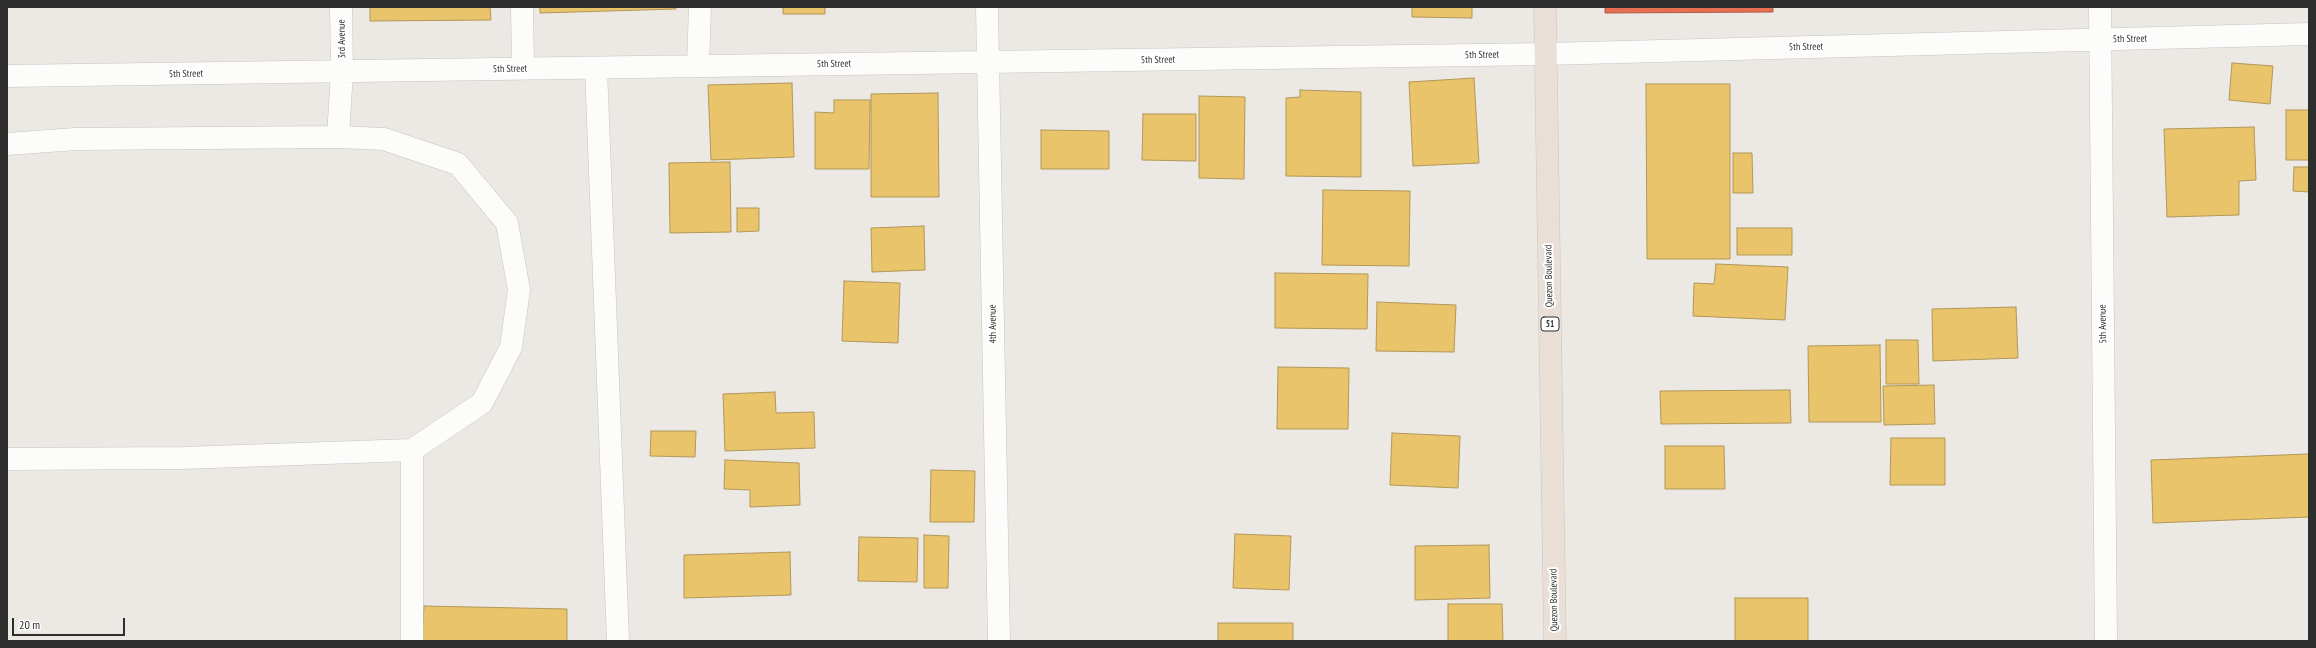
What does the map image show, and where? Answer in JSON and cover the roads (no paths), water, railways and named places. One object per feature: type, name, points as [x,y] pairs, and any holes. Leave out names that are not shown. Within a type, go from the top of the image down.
[{"type":"highway","name":"Quezon Boulevard","points":[[1545,7],[1555,641]]},
{"type":"street","name":"3rd Avenue","points":[[338,137],[342,71],[342,7]]},
{"type":"street","points":[[522,7],[523,68]]},
{"type":"street","points":[[698,66],[700,7]]},
{"type":"street","name":"4th Avenue","points":[[987,7],[999,641]]},
{"type":"street","name":"5th Avenue","points":[[2100,7],[2106,641]]},
{"type":"street","name":"5th Street","points":[[7,76],[1546,54],[2309,34]]},
{"type":"street","points":[[596,68],[618,641]]},
{"type":"street","points":[[7,144],[76,139],[338,137],[384,139],[458,164],[507,223],[519,290],[511,347],[482,403],[412,450],[182,458],[7,459]]},
{"type":"street","points":[[412,450],[412,641]]}]
